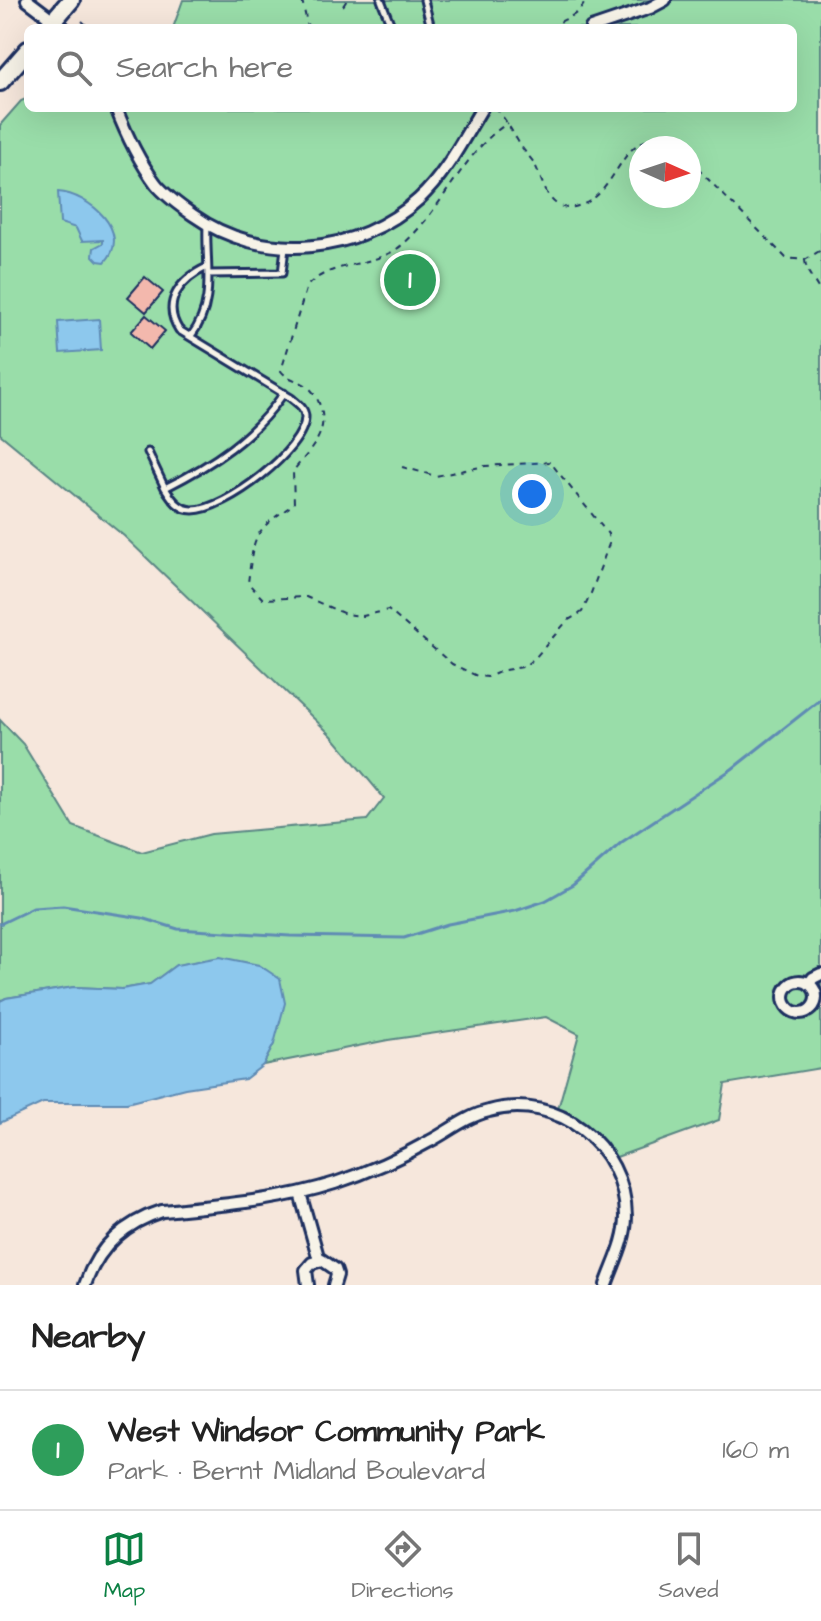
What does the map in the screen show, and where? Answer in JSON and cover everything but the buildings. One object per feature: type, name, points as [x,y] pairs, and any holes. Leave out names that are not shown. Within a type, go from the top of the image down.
[{"type":"main road","points":[[56,24],[71,0]]},
{"type":"main road","points":[[0,82],[24,55]]},
{"type":"street","points":[[27,0],[53,24]]},
{"type":"street","points":[[603,24],[665,0]]},
{"type":"street","points":[[118,112],[157,185],[175,202],[207,225],[235,237],[285,247],[324,246],[352,239],[391,220],[420,198],[440,175],[475,112]]},
{"type":"street","points":[[809,984],[821,974]]},
{"type":"street","points":[[85,1285],[106,1245],[119,1232],[148,1215],[260,1201],[335,1183],[390,1161],[473,1116],[487,1111],[523,1107],[554,1113],[570,1120],[597,1141],[622,1185],[624,1236],[606,1285]]},
{"type":"street","points":[[300,1193],[319,1260]]},
{"type":"street","points":[[308,1285],[306,1270],[319,1260],[327,1261],[335,1269],[334,1285]]},
{"type":"lane","points":[[381,0],[390,24]]},
{"type":"lane","points":[[424,0],[430,24]]},
{"type":"lane","points":[[191,336],[208,303],[207,225]]},
{"type":"lane","points":[[148,452],[176,505],[191,510],[211,506],[246,488],[271,468],[304,426],[303,408],[284,393],[179,330],[170,307],[182,284],[192,274],[208,270],[282,273],[285,247]]},
{"type":"lane","points":[[165,488],[208,467],[232,449],[271,412],[284,393]]},
{"type":"path","points":[[302,0],[308,24]]},
{"type":"path","points":[[343,6],[347,0]]},
{"type":"path","points":[[556,24],[575,17],[586,0]]},
{"type":"path","points":[[82,21],[85,24]]},
{"type":"path","points":[[498,112],[533,163],[551,200],[562,207],[571,208],[592,202],[629,153]]},
{"type":"path","points":[[402,467],[436,476],[485,466],[550,462],[608,534],[609,544],[582,612],[567,621],[535,658],[523,667],[488,677],[477,676],[452,664],[388,610],[363,616],[345,614],[306,597],[263,599],[248,583],[253,543],[258,531],[294,504],[293,471],[318,441],[324,426],[323,412],[316,397],[308,387],[284,376],[281,371],[307,286],[317,277],[383,257],[402,245],[429,218],[483,142],[508,123]]},
{"type":"path","points":[[701,172],[786,258],[805,260],[821,250]]},
{"type":"path","points":[[805,260],[807,270],[821,293]]},
{"type":"green space","points":[[183,0],[821,0],[821,1068],[725,1084],[719,1120],[608,1160],[556,1116],[579,1034],[546,1017],[388,1040],[263,1065],[274,1044],[176,965],[151,984],[122,989],[74,987],[0,1001],[0,720],[23,744],[73,826],[142,852],[211,834],[367,820],[384,798],[332,736],[124,536],[0,434],[0,125],[24,100],[24,112],[797,112],[797,24],[174,24]]},
{"type":"water","points":[[58,192],[82,200],[104,216],[114,239],[105,262],[93,256],[94,248],[103,240],[82,241],[76,228],[60,223]]},
{"type":"water","points":[[99,319],[101,350],[60,353],[58,322]]},
{"type":"water","points":[[220,957],[259,965],[280,979],[285,1003],[274,1044],[263,1065],[245,1079],[185,1088],[127,1103],[43,1103],[0,1123],[0,1001],[74,987],[122,989],[150,984],[176,965]]},
{"type":"waterway","points":[[0,924],[33,908],[63,906],[142,918],[178,929],[290,936],[404,938],[448,924],[515,911],[545,901],[573,885],[622,842],[732,769],[821,699]]},
{"type":"place","name":"West Windsor Community Park","points":[[410,280]]}]
